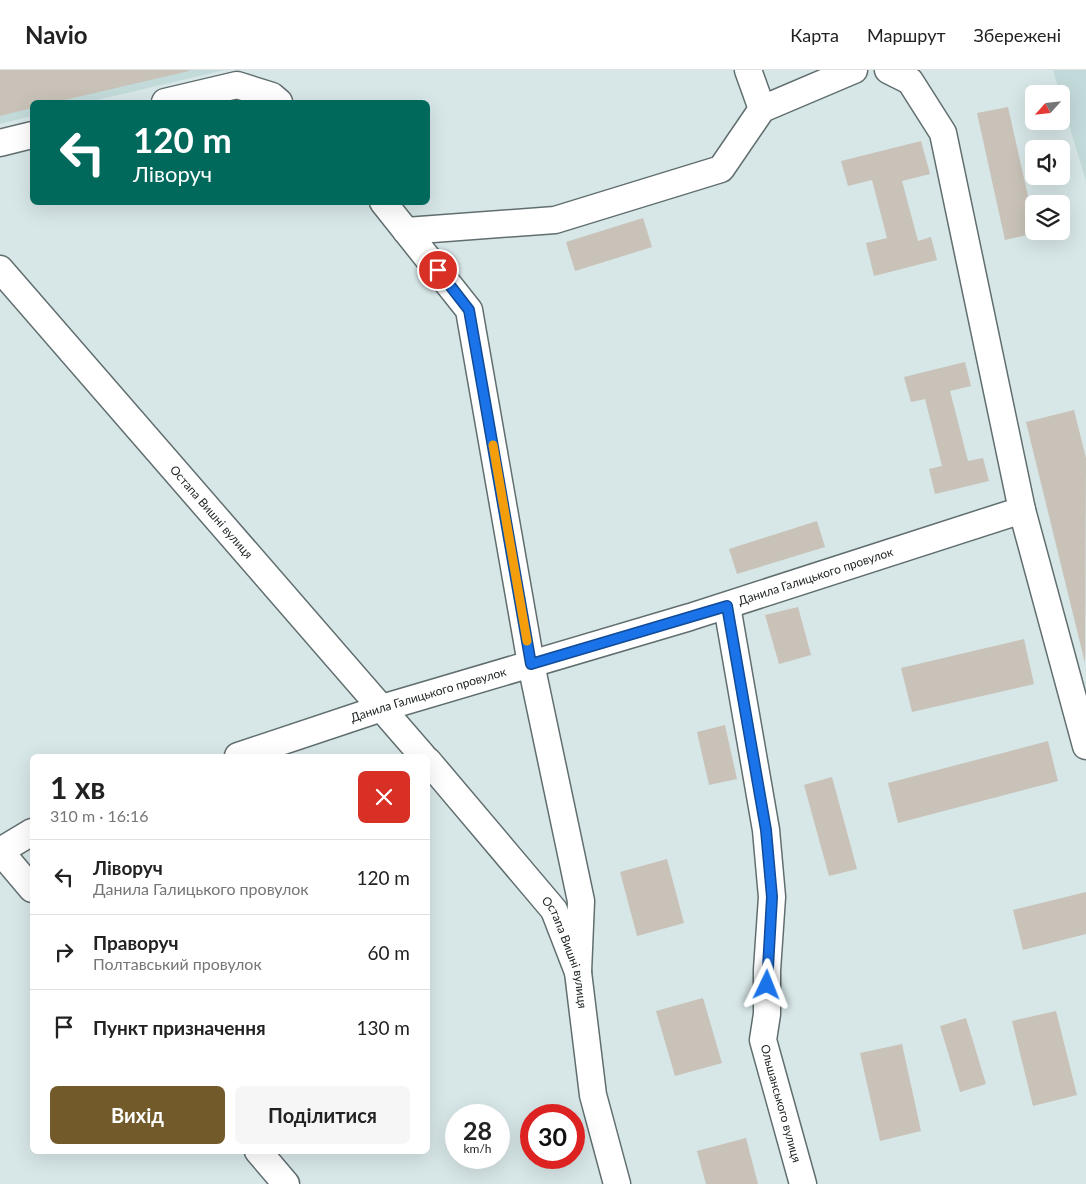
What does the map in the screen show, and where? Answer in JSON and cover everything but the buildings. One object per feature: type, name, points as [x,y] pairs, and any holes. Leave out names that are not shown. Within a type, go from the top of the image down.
[{"type":"street","points":[[748,70],[762,109]]},
{"type":"street","points":[[406,231],[555,220],[722,169],[762,109],[854,70]]},
{"type":"street","points":[[888,70],[910,81],[944,132],[1022,510],[1086,746]]},
{"type":"street","points":[[173,100],[237,85],[272,96],[277,100]]},
{"type":"street","points":[[0,143],[30,136]]},
{"type":"street","points":[[386,205],[469,310],[531,664],[581,901],[578,972]]},
{"type":"street","name":"Остапа Вишні вулиця","points":[[0,269],[421,754]]},
{"type":"street","name":"Данила Галицького провулок","points":[[244,754],[382,708],[727,606],[1022,510]]},
{"type":"street","name":"Ольшанського вулиця","points":[[727,606],[766,830],[772,897],[767,970],[767,1014],[763,1040],[803,1184]]},
{"type":"street","name":"Остапа Вишні вулиця","points":[[430,763],[554,910],[578,972],[593,1095],[617,1184]]},
{"type":"street","points":[[30,833],[0,851],[30,887]]},
{"type":"street","points":[[261,1154],[286,1184]]},
{"type":"shaded area","points":[[0,70],[225,70],[97,100],[30,100],[30,116],[0,124]]},
{"type":"shaded area","points":[[1053,70],[1086,70],[1086,181],[1070,128],[1070,85],[1057,85]]},
{"type":"slow traffic","points":[[493,445],[527,641]]},
{"type":"route","points":[[438,270],[469,310],[531,664],[727,606],[766,830],[772,897],[767,985]]}]
